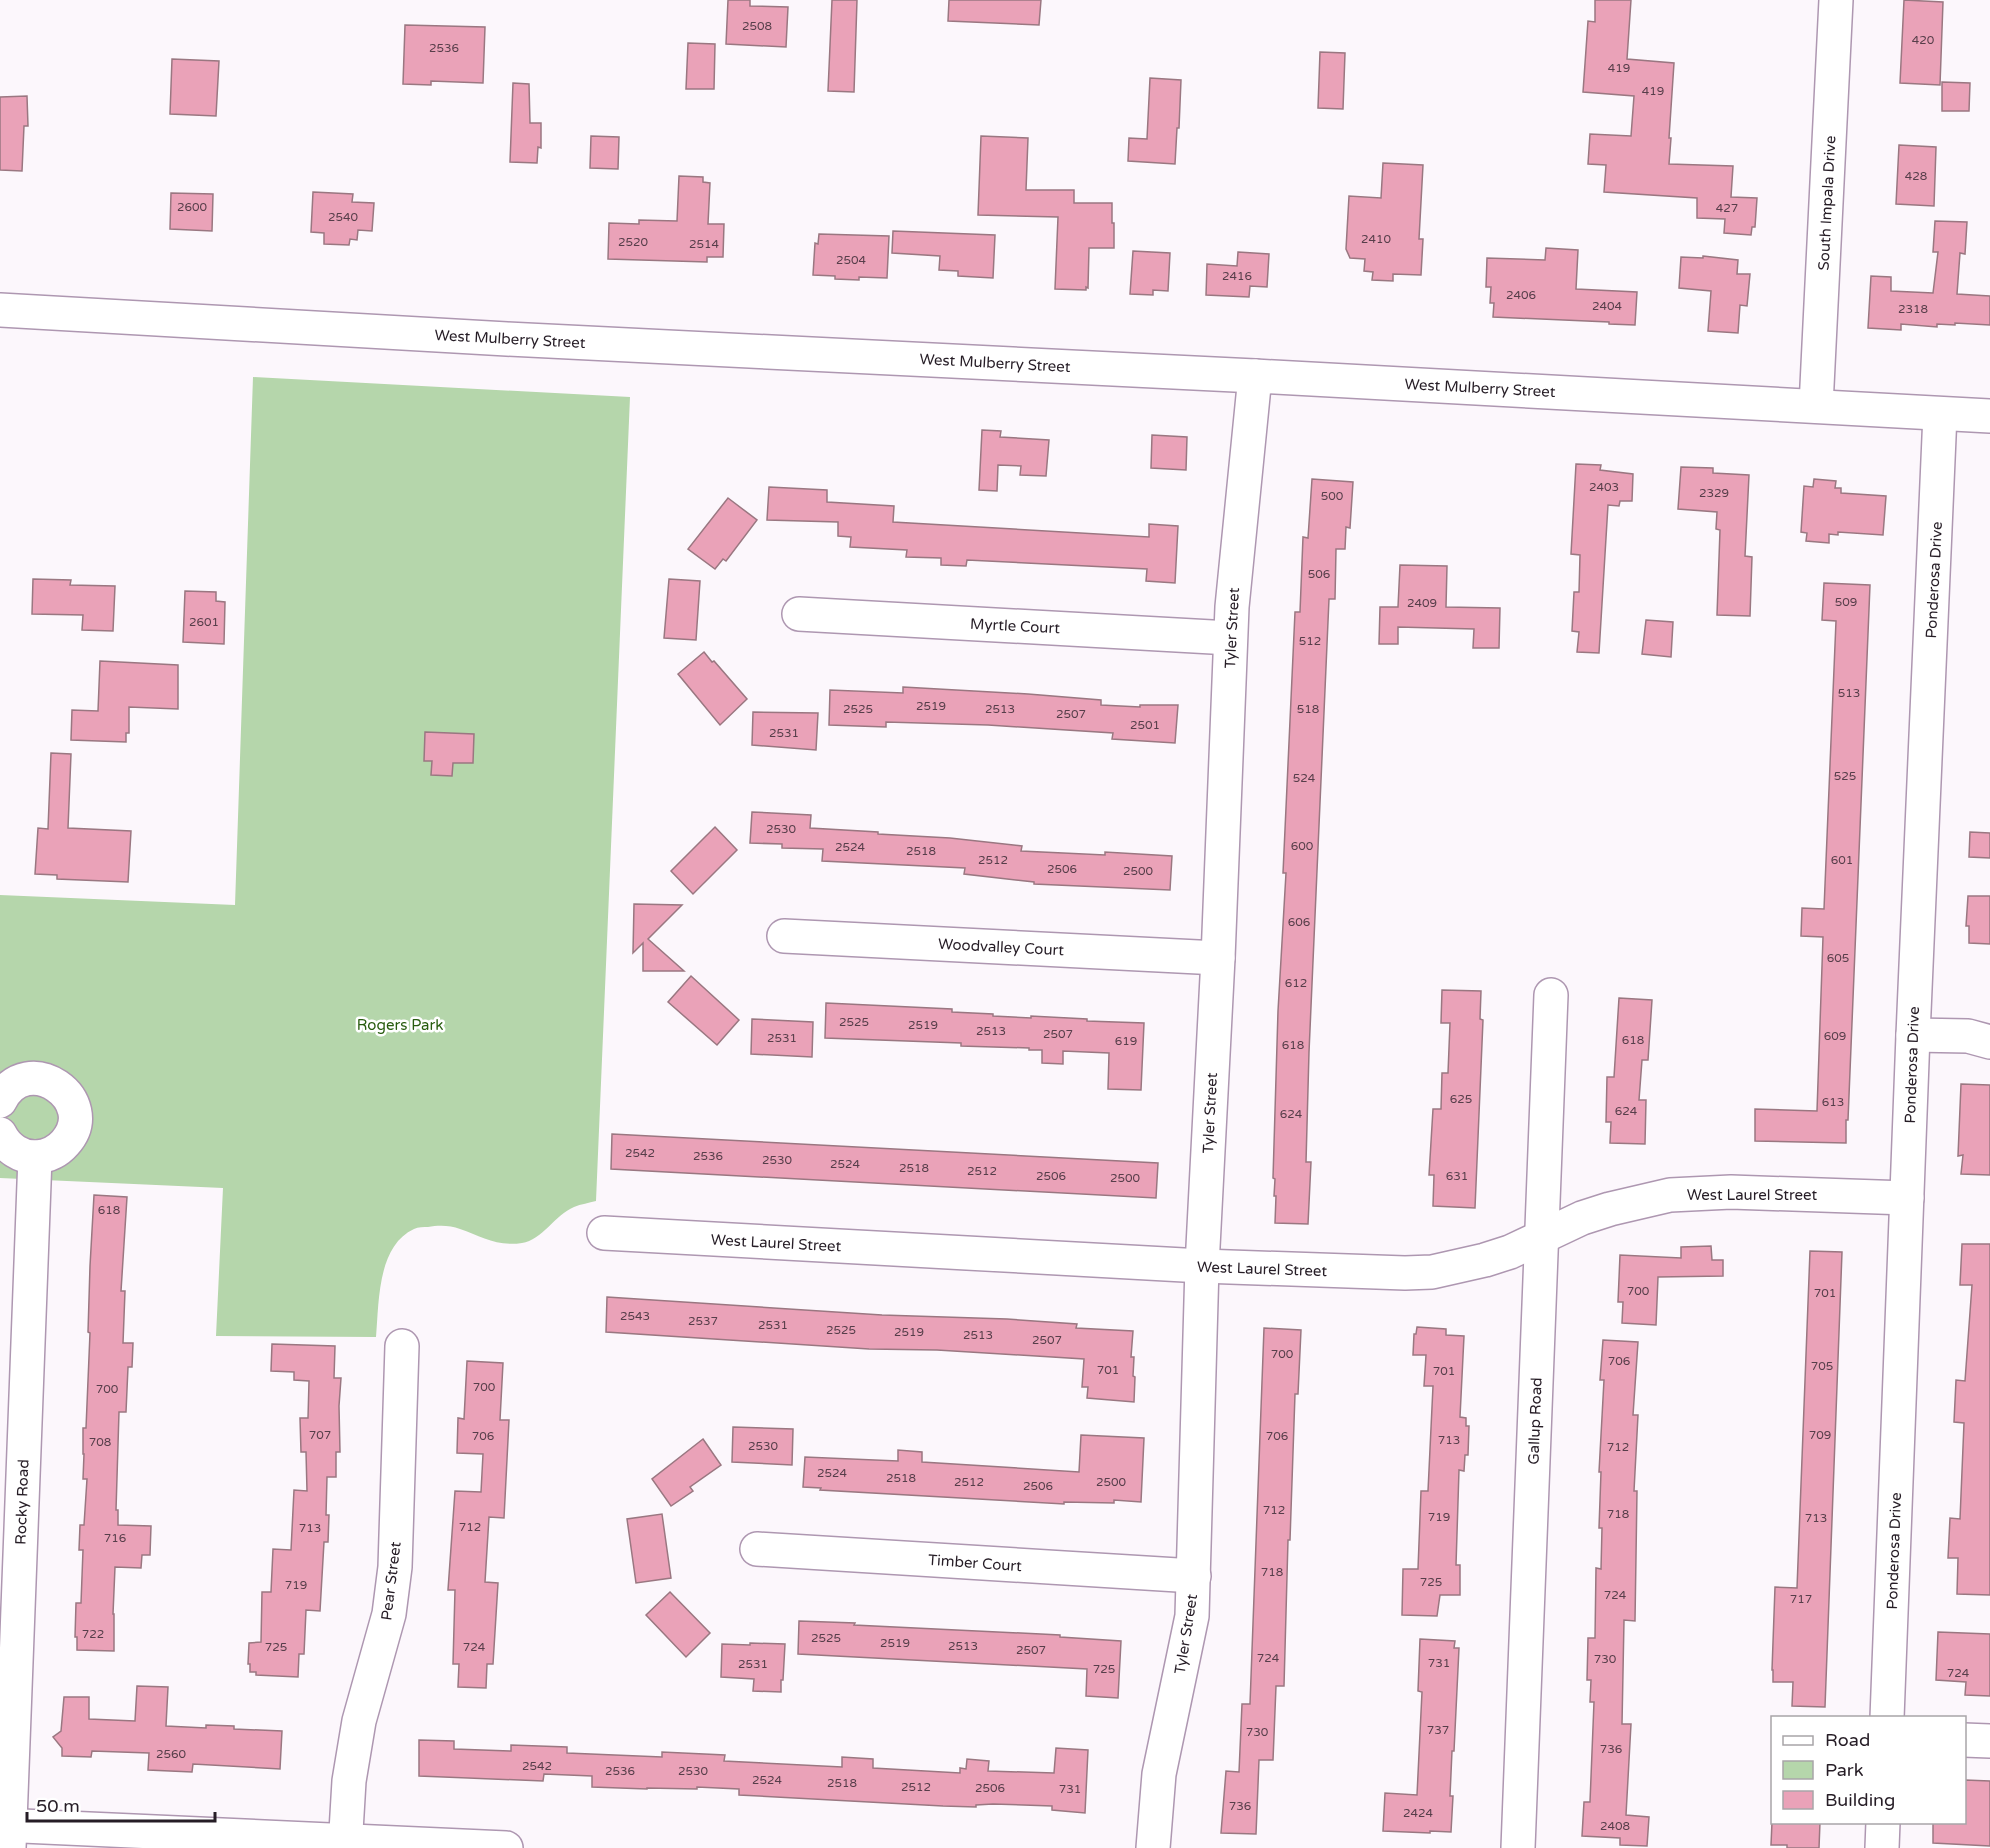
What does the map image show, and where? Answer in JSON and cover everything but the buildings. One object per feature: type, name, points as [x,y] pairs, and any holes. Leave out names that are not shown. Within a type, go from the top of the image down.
[{"type":"street","name":"South Impala Drive","points":[[1816,406],[1836,0]]},
{"type":"street","name":"West Mulberry Street","points":[[0,310],[507,339],[1255,376],[1990,416]]},
{"type":"street","name":"Tyler Street","points":[[1153,1848],[1159,1774],[1192,1616],[1202,1266],[1218,958],[1230,638],[1255,376]]},
{"type":"street","name":"Ponderosa Drive","points":[[1887,1716],[1940,414]]},
{"type":"street","name":"Myrtle Court","points":[[799,615],[1230,638]]},
{"type":"street","name":"Woodvalley Court","points":[[784,936],[1218,958]]},
{"type":"street","name":"Gallup Road","points":[[1518,1848],[1551,995]]},
{"type":"street","points":[[1913,1035],[1968,1036],[1990,1042]]},
{"type":"street","points":[[0,1101],[12,1086],[22,1080],[34,1078],[47,1080],[55,1083],[67,1094],[73,1105],[75,1117],[68,1140],[48,1155],[35,1157],[23,1155],[4,1141],[0,1134]]},
{"type":"street","name":"Rocky Road","points":[[6,1833],[35,1157]]},
{"type":"street","name":"West Laurel Street","points":[[604,1233],[1202,1266],[1378,1273],[1432,1272],[1510,1252],[1582,1218],[1670,1195],[1700,1192],[1907,1198]]},
{"type":"street","name":"Pear Street","points":[[345,1844],[349,1781],[358,1721],[389,1614],[395,1567],[402,1346]]},
{"type":"street","name":"Timber Court","points":[[757,1549],[1194,1576]]},
{"type":"street","points":[[1966,1740],[1990,1741]]},
{"type":"street","points":[[1882,1848],[1883,1824]]},
{"type":"street","points":[[6,1833],[506,1848]]},
{"type":"green space","name":"Rogers Park","points":[[253,377],[630,397],[596,1201],[567,1211],[536,1237],[522,1243],[497,1242],[448,1226],[414,1229],[402,1237],[393,1248],[387,1262],[382,1277],[376,1337],[216,1336],[223,1188],[0,1178],[0,895],[235,905]]}]
